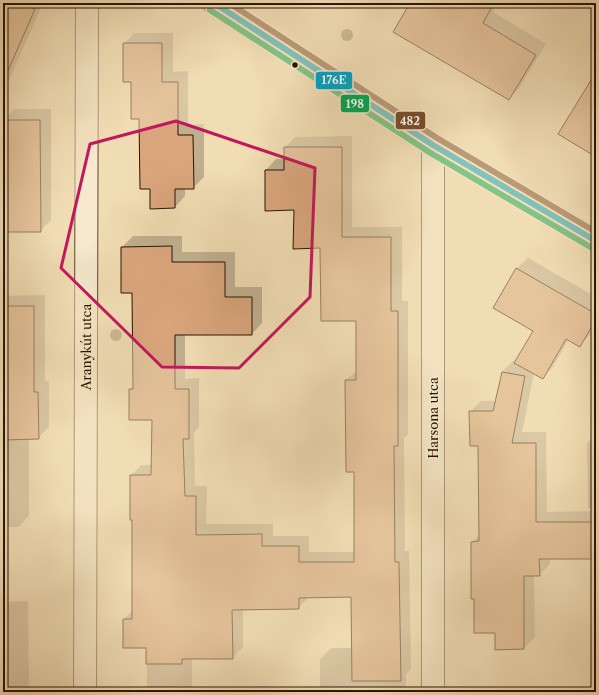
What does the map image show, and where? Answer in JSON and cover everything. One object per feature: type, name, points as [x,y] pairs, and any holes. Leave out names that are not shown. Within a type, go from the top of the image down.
[{"type":"street","name":"Aranykút utca","points":[[85,692],[87,3]]},
{"type":"street","points":[[214,3],[433,145],[596,241]]},
{"type":"street","name":"Harsona utca","points":[[433,145],[433,692]]},
{"type":"highlighted area","points":[[176,121],[315,168],[310,297],[239,368],[162,367],[61,268],[90,144]]},
{"type":"building","points":[[3,3],[21,3],[35,9],[3,82]]},
{"type":"building","points":[[410,3],[494,3],[483,23],[536,55],[509,100],[393,32]]},
{"type":"building","points":[[123,43],[162,43],[162,82],[178,82],[178,135],[193,135],[194,189],[175,189],[175,208],[150,209],[150,189],[140,189],[139,119],[131,119],[131,82],[123,82]]},
{"type":"building","points":[[596,72],[596,157],[558,134]]},
{"type":"building","points":[[3,120],[40,120],[41,232],[3,232]]},
{"type":"building","points":[[284,147],[342,147],[342,237],[391,237],[391,311],[398,311],[398,446],[394,446],[395,562],[399,562],[401,681],[352,681],[351,597],[299,598],[299,609],[232,610],[233,659],[182,659],[182,664],[146,664],[146,648],[123,648],[123,619],[132,619],[132,520],[130,520],[130,475],[151,475],[152,420],[129,420],[129,389],[133,389],[132,293],[121,293],[121,247],[172,246],[172,262],[225,262],[225,297],[252,297],[252,335],[175,335],[175,389],[189,389],[189,439],[183,439],[185,496],[196,496],[196,535],[262,534],[262,546],[299,546],[299,562],[354,562],[354,472],[346,472],[345,380],[356,380],[356,321],[321,321],[320,248],[293,249],[294,210],[265,211],[265,170],[284,170]]},
{"type":"building","points":[[516,268],[596,314],[596,319],[580,347],[566,339],[543,379],[514,363],[533,331],[493,308]]},
{"type":"building","points":[[3,306],[34,306],[34,392],[38,392],[39,439],[3,440]]},
{"type":"building","points":[[502,372],[525,376],[512,443],[536,443],[536,522],[596,522],[596,559],[539,559],[540,576],[524,576],[524,649],[495,650],[495,633],[474,633],[474,599],[471,599],[471,542],[479,541],[478,446],[470,446],[469,411],[493,411]]},
{"type":"transit line","name":"176E","points":[[214,3],[433,145],[596,241]]},
{"type":"transit line","name":"482","points":[[229,3],[437,138],[596,232]]},
{"type":"transit line","name":"198","points":[[210,10],[429,152],[592,248]]}]
